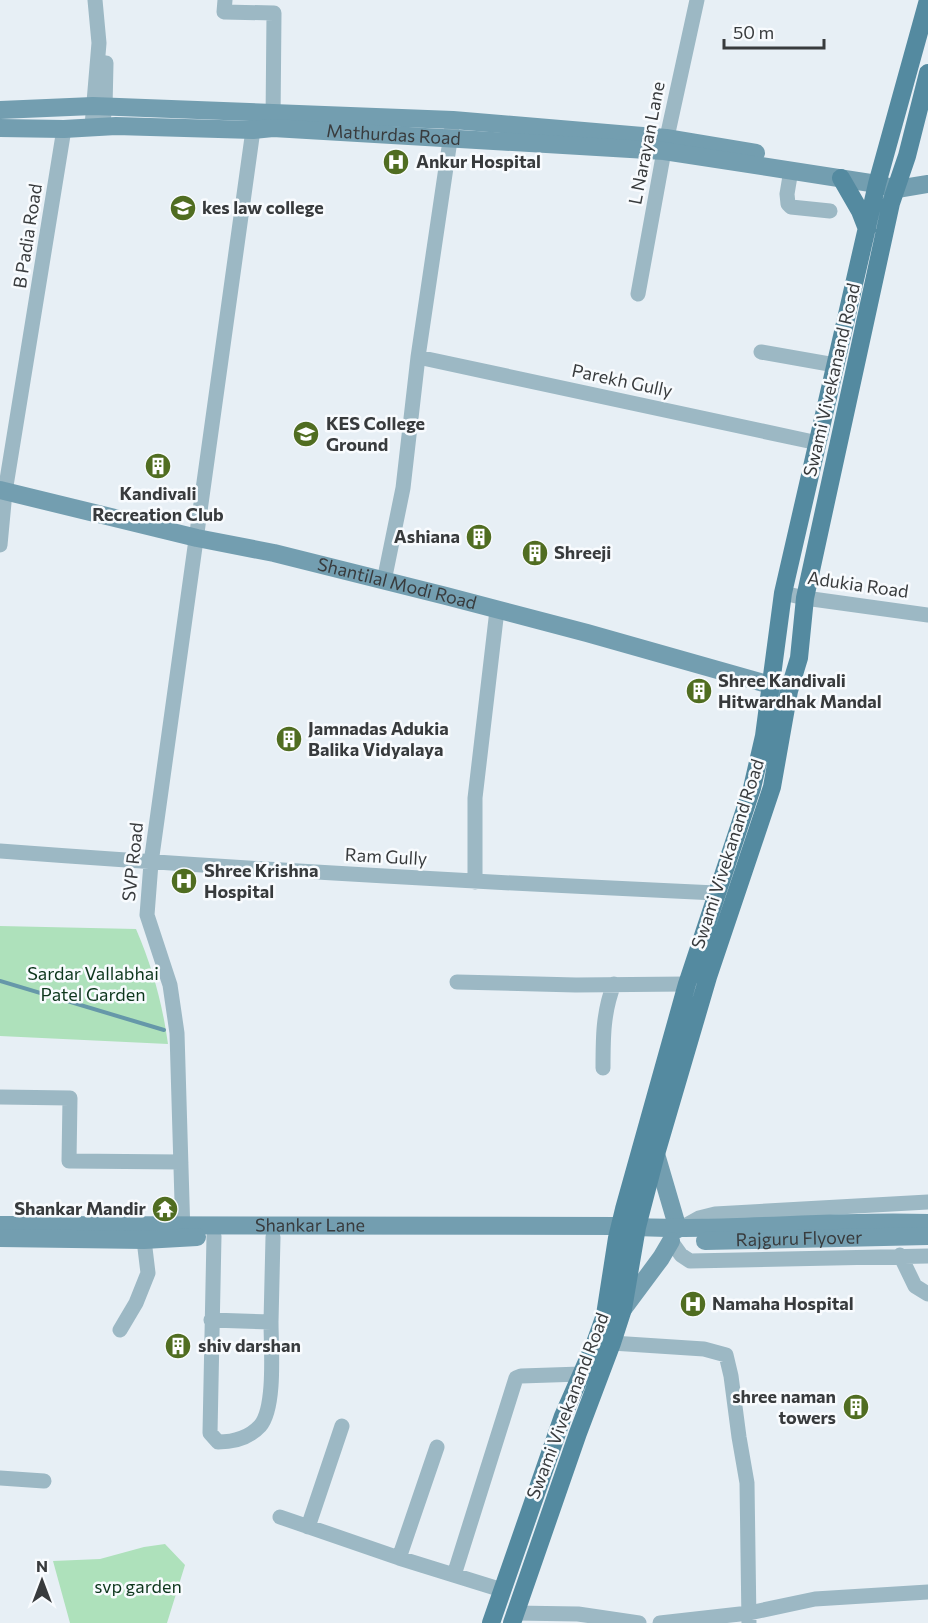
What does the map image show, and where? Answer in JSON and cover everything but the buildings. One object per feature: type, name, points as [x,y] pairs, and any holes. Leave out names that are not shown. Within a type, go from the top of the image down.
[{"type":"main road","name":"Swami Vivekanand Road","points":[[491,1623],[563,1416],[605,1314],[687,984],[752,788],[764,736],[783,593],[878,178],[928,0]]},
{"type":"main road","name":"Swami Vivekanand Road","points":[[513,1618],[612,1344],[622,1309],[627,1232],[656,1154],[708,977],[772,787],[789,691],[799,658],[805,598],[891,203],[907,156],[928,73]]},
{"type":"main road","points":[[841,178],[860,211],[867,229]]},
{"type":"street","points":[[95,0],[99,43],[99,107]]},
{"type":"street","points":[[97,126],[107,39],[104,0]]},
{"type":"street","points":[[225,0],[224,12],[274,13],[273,120]]},
{"type":"street","name":"L Narayan Lane","points":[[638,294],[665,145],[697,0]]},
{"type":"street","points":[[0,110],[99,107],[273,120],[453,120],[665,145],[878,178]]},
{"type":"street","name":"Mathurdas Road","points":[[0,128],[64,129],[97,126],[254,130],[273,120],[451,138],[665,145],[841,178],[878,178],[923,184]]},
{"type":"street","points":[[384,581],[403,488],[418,357],[453,120]]},
{"type":"street","name":"B Padia Road","points":[[0,545],[3,491],[64,129]]},
{"type":"street","name":"SVP Road","points":[[183,1231],[177,1033],[170,985],[147,915],[151,862],[254,130]]},
{"type":"street","points":[[791,170],[787,194],[788,204],[791,207],[830,211]]},
{"type":"street","points":[[761,352],[835,365]]},
{"type":"street","name":"Parekh Gully","points":[[418,357],[818,443]]},
{"type":"street","name":"Shantilal Modi Road","points":[[3,491],[384,581],[587,633],[789,691]]},
{"type":"street","name":"Adukia Road","points":[[783,593],[928,615]]},
{"type":"street","points":[[475,882],[475,798],[497,610]]},
{"type":"street","name":"Ram Gully","points":[[0,851],[475,882],[716,893]]},
{"type":"street","points":[[458,982],[687,984]]},
{"type":"street","points":[[603,1068],[603,1028],[607,1003],[614,984]]},
{"type":"street","points":[[0,1097],[70,1098],[69,1161],[181,1162]]},
{"type":"street","points":[[656,1154],[681,1255],[690,1261],[928,1256]]},
{"type":"street","points":[[622,1309],[661,1258],[675,1235],[699,1218],[715,1214],[928,1202]]},
{"type":"street","name":"Rajguru Flyover","points":[[707,1235],[813,1223],[928,1223]]},
{"type":"street","name":"Shankar Lane","points":[[0,1225],[183,1231],[627,1232]]},
{"type":"street","name":"Shankar Lane","points":[[0,1238],[144,1240],[183,1231],[214,1236],[273,1237],[627,1232]]},
{"type":"street","name":"Rajguru Flyover","points":[[627,1232],[675,1235],[928,1236]]},
{"type":"street","points":[[214,1236],[210,1433],[218,1442],[238,1440],[260,1426],[267,1413],[272,1379],[273,1237]]},
{"type":"street","points":[[120,1330],[136,1304],[148,1273],[144,1240]]},
{"type":"street","points":[[900,1255],[915,1286],[928,1294]]},
{"type":"street","points":[[211,1320],[271,1322]]},
{"type":"street","points":[[612,1344],[705,1348],[726,1355],[747,1484],[749,1618]]},
{"type":"street","points":[[454,1575],[516,1378],[581,1374]]},
{"type":"street","points":[[308,1527],[342,1426]]},
{"type":"street","points":[[399,1558],[437,1446]]},
{"type":"street","points":[[0,1478],[44,1481]]},
{"type":"street","points":[[280,1517],[502,1590]]},
{"type":"street","points":[[660,1623],[749,1618],[815,1599],[928,1592]]},
{"type":"street","points":[[513,1618],[578,1614],[639,1623]]},
{"type":"green space","name":"Sardar Vallabhai Patel Garden","points":[[0,926],[136,929],[156,986],[168,1044],[0,1036]]},
{"type":"green space","name":"svp garden","points":[[165,1544],[185,1565],[167,1623],[70,1623],[53,1561],[100,1559]]},
{"type":"waterway","points":[[0,981],[164,1030]]},
{"type":"place","name":"Ankur Hospital","points":[[396,162]]},
{"type":"place","name":"kes law college","points":[[183,208]]},
{"type":"place","name":"KES College Ground","points":[[306,434]]},
{"type":"place","name":"Kandivali Recreation Club","points":[[158,466]]},
{"type":"place","name":"Ashiana","points":[[479,537]]},
{"type":"place","name":"Shreeji","points":[[535,553]]},
{"type":"place","name":"Shree Kandivali Hitwardhak Mandal","points":[[699,691]]},
{"type":"place","name":"Jamnadas Adukia Balika Vidyalaya","points":[[289,739]]},
{"type":"place","name":"Shree Krishna Hospital","points":[[184,881]]},
{"type":"place","name":"Shankar Mandir","points":[[165,1209]]},
{"type":"place","name":"Namaha Hospital","points":[[693,1304]]},
{"type":"place","name":"shiv darshan","points":[[178,1346]]},
{"type":"place","name":"shree naman towers","points":[[856,1407]]}]
